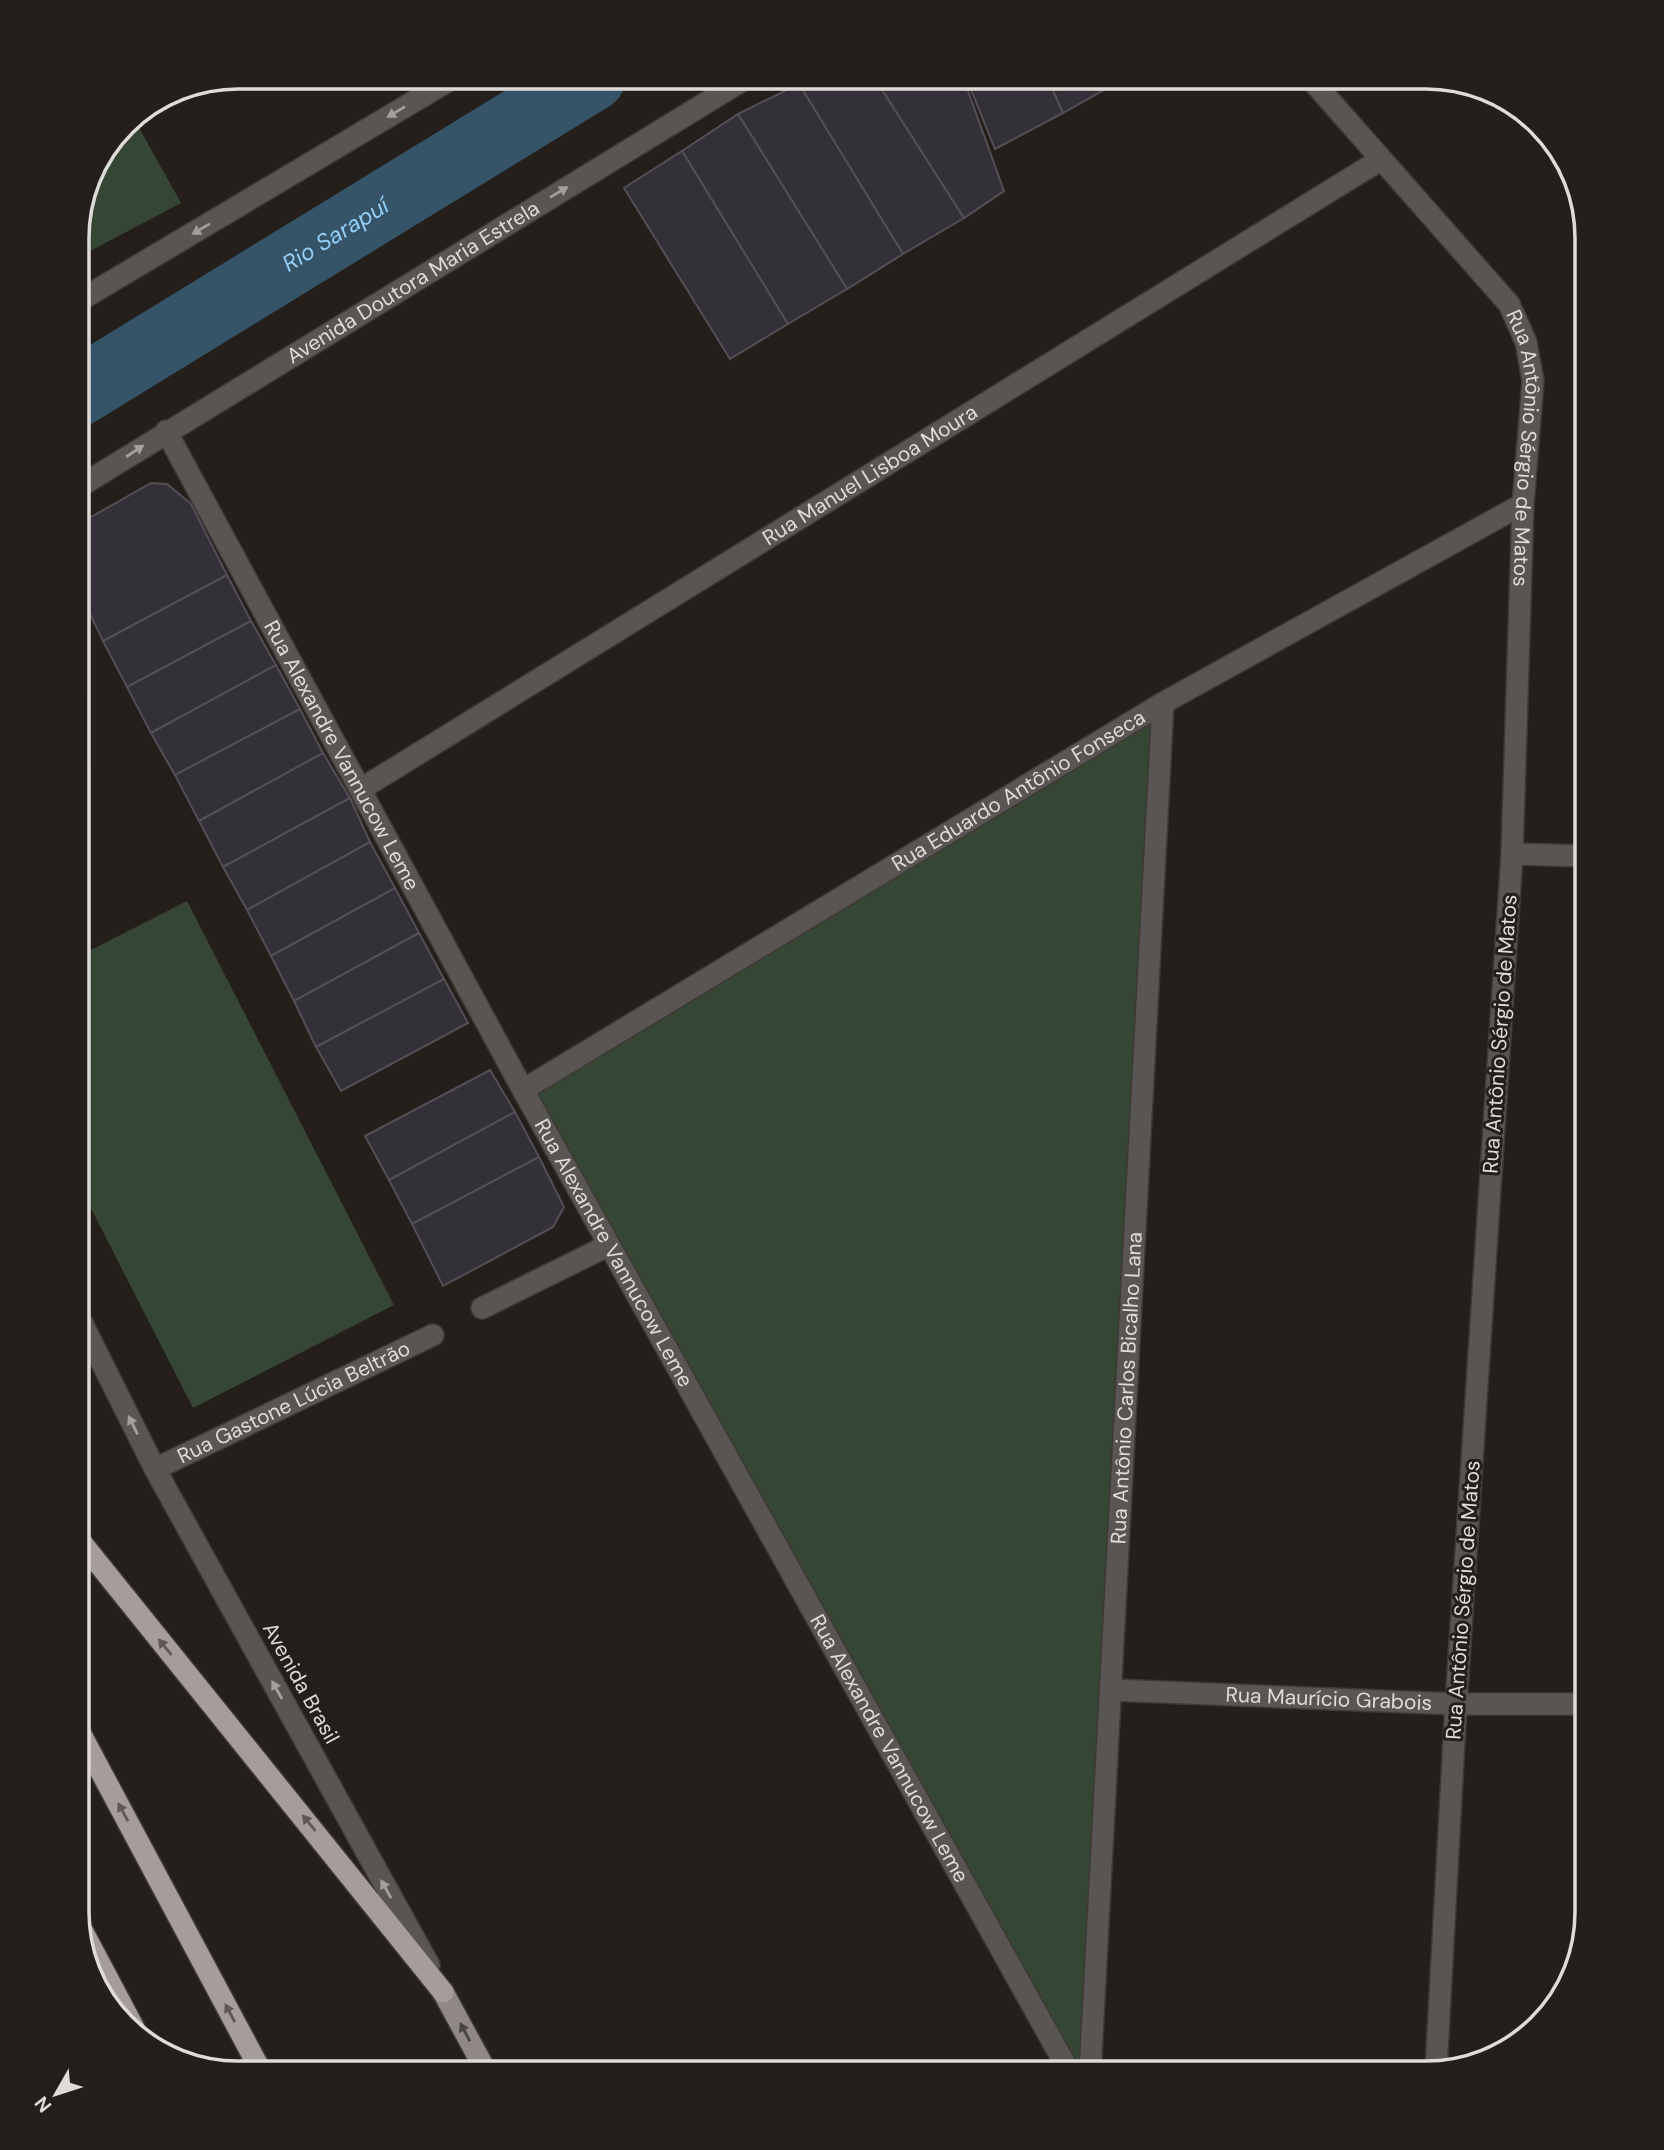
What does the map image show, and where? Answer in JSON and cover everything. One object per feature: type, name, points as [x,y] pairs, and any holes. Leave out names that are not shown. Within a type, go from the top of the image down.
[{"type":"highway","points":[[89,1552],[443,1992]]},
{"type":"highway","points":[[89,1750],[256,2061]]},
{"type":"highway","points":[[95,1955],[121,2004]]},
{"type":"main road","name":"Avenida Brasil","points":[[443,1992],[480,2061]]},
{"type":"street","points":[[90,294],[435,89]]},
{"type":"street","name":"Avenida Doutora Maria Estrela","points":[[90,480],[728,89]]},
{"type":"street","name":"Rua Antônio Sérgio de Matos","points":[[1320,90],[1509,304],[1526,342],[1533,381],[1523,504],[1512,854],[1456,1704],[1437,2060]]},
{"type":"street","name":"Rua Manuel Lisboa Moura","points":[[361,789],[1380,160]]},
{"type":"street","name":"Rua Alexandre Vannucow Leme","points":[[166,431],[523,1090],[1063,2061]]},
{"type":"street","name":"Rua Eduardo Antônio Fonseca","points":[[523,1090],[1163,703],[1523,504]]},
{"type":"street","name":"Rua Antônio Carlos Bicalho Lana","points":[[1091,2061],[1163,703]]},
{"type":"street","points":[[1512,854],[1575,856]]},
{"type":"street","points":[[482,1308],[609,1245]]},
{"type":"street","name":"Rua Gastone Lúcia Beltrão","points":[[155,1469],[433,1335]]},
{"type":"street","name":"Avenida Brasil","points":[[89,1338],[155,1469],[443,1992]]},
{"type":"street","name":"Rua Maurício Grabois","points":[[1112,1690],[1456,1704],[1575,1704]]},
{"type":"green space","points":[[139,127],[181,203],[90,251],[91,218],[97,190],[114,155]]},
{"type":"green space","points":[[1163,703],[1091,2061],[1063,2061],[523,1090]]},
{"type":"green space","points":[[187,901],[394,1305],[193,1408],[89,1205],[90,951]]},
{"type":"building","points":[[788,89],[802,89],[903,254],[847,289],[738,114]]},
{"type":"building","points":[[802,89],[882,90],[964,218],[903,254]]},
{"type":"building","points":[[882,90],[968,90],[1004,191],[964,218]]},
{"type":"building","points":[[971,90],[1053,90],[1063,113],[995,149]]},
{"type":"building","points":[[1053,90],[1104,90],[1063,113]]},
{"type":"building","points":[[738,114],[847,289],[788,324],[682,151]]},
{"type":"building","points":[[682,151],[788,324],[730,359],[624,188]]},
{"type":"building","points":[[151,483],[167,484],[191,504],[227,575],[103,641],[90,614],[90,518]]},
{"type":"building","points":[[227,575],[251,621],[127,687],[103,641]]},
{"type":"building","points":[[251,621],[276,665],[151,733],[127,687]]},
{"type":"building","points":[[276,665],[300,709],[175,775],[151,733]]},
{"type":"building","points":[[300,709],[323,753],[199,821],[175,775]]},
{"type":"building","points":[[323,753],[350,798],[223,867],[199,821]]},
{"type":"building","points":[[350,798],[370,842],[247,910],[223,867]]},
{"type":"building","points":[[370,842],[395,888],[271,956],[247,910]]},
{"type":"building","points":[[395,888],[419,933],[294,1001],[271,956]]},
{"type":"building","points":[[419,933],[444,979],[316,1047],[294,1001]]},
{"type":"building","points":[[444,979],[468,1023],[341,1091],[316,1047]]},
{"type":"building","points":[[490,1070],[515,1112],[389,1180],[365,1136]]},
{"type":"building","points":[[515,1112],[539,1157],[412,1224],[389,1180]]},
{"type":"building","points":[[539,1157],[564,1207],[553,1227],[443,1286],[412,1224]]},
{"type":"waterway","name":"Rio Sarapuí","points":[[90,385],[572,89]]}]
